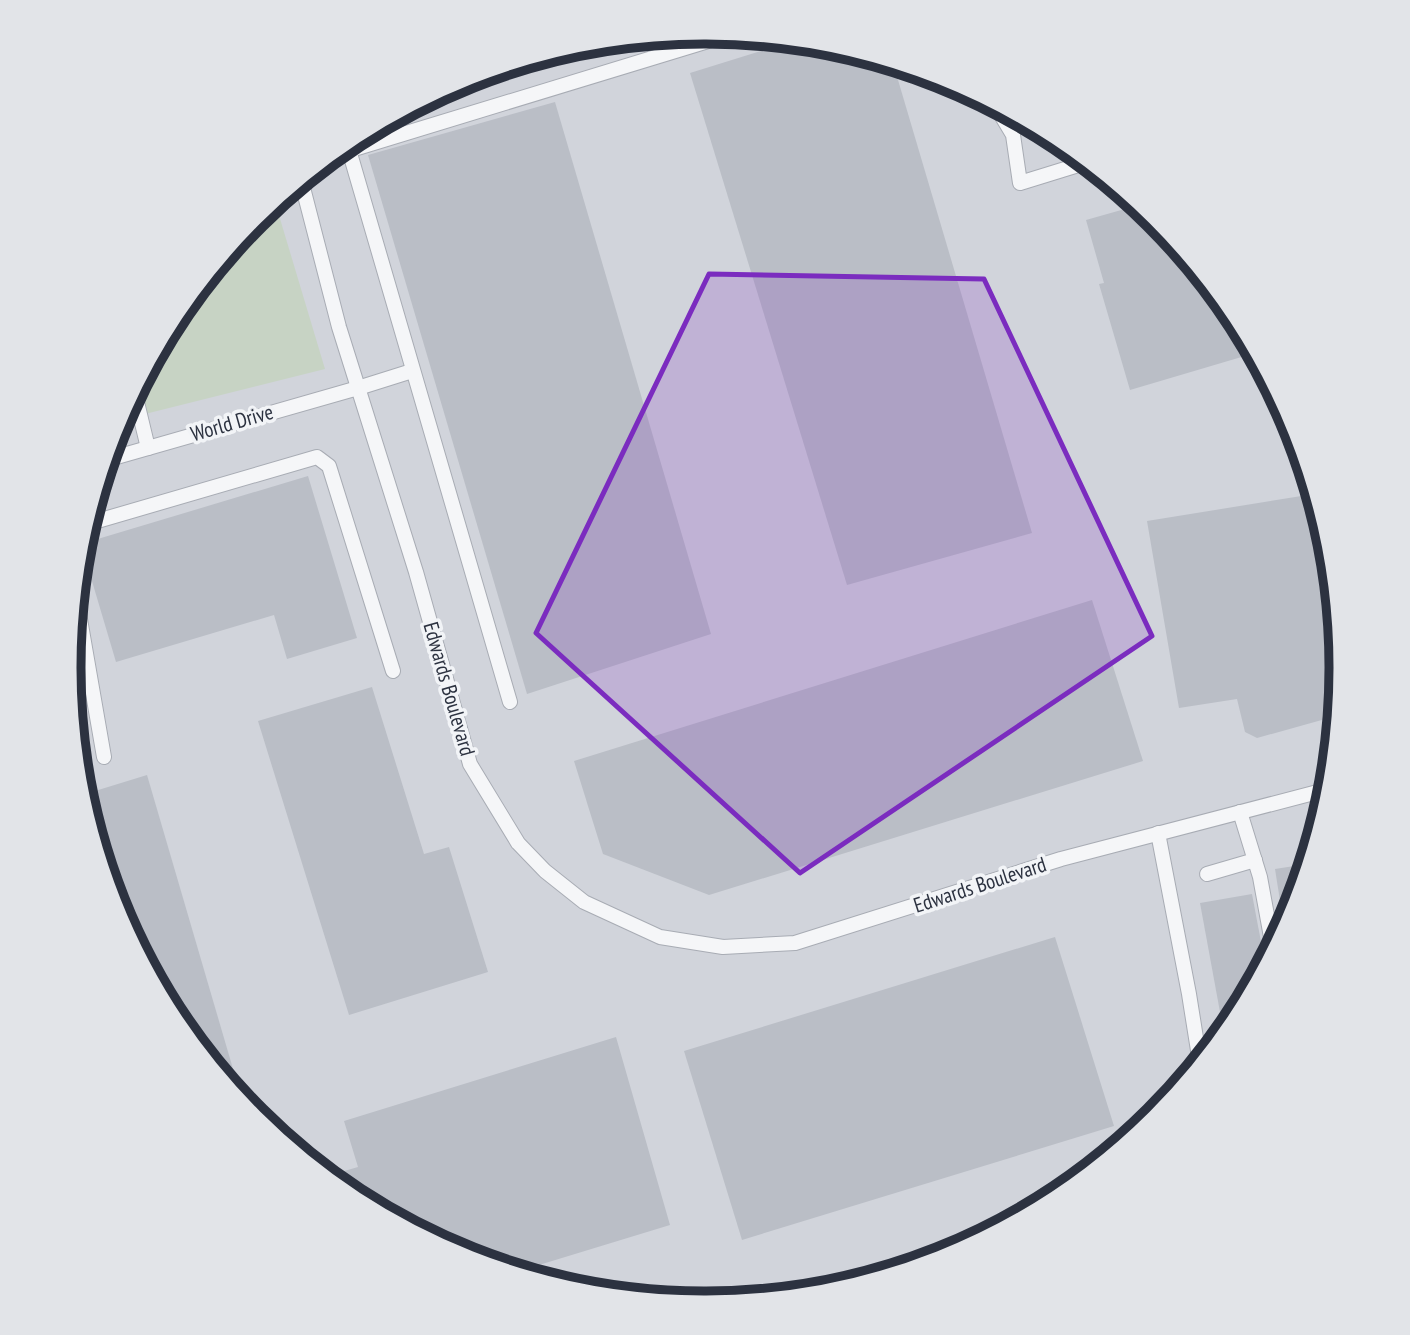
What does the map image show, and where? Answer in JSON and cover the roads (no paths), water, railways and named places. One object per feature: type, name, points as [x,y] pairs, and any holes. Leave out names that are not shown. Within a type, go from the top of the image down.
[{"type":"street","points":[[363,146],[697,44]]},
{"type":"street","points":[[1004,120],[1013,135],[1020,183],[1075,166]]},
{"type":"street","points":[[350,155],[510,702]]},
{"type":"street","name":"Edwards Boulevard","points":[[304,191],[339,327],[416,572],[470,764],[518,843],[545,871],[584,902],[660,937],[723,947],[795,943],[1061,859],[1316,792]]},
{"type":"street","name":"World Drive","points":[[118,457],[412,371]]},
{"type":"street","points":[[138,408],[148,448]]},
{"type":"street","points":[[99,520],[317,457],[329,466],[393,671]]},
{"type":"street","points":[[83,634],[104,757]]},
{"type":"street","points":[[1240,812],[1260,877],[1270,930]]},
{"type":"street","points":[[1158,833],[1198,1050]]},
{"type":"street","points":[[1206,874],[1255,860]]}]
